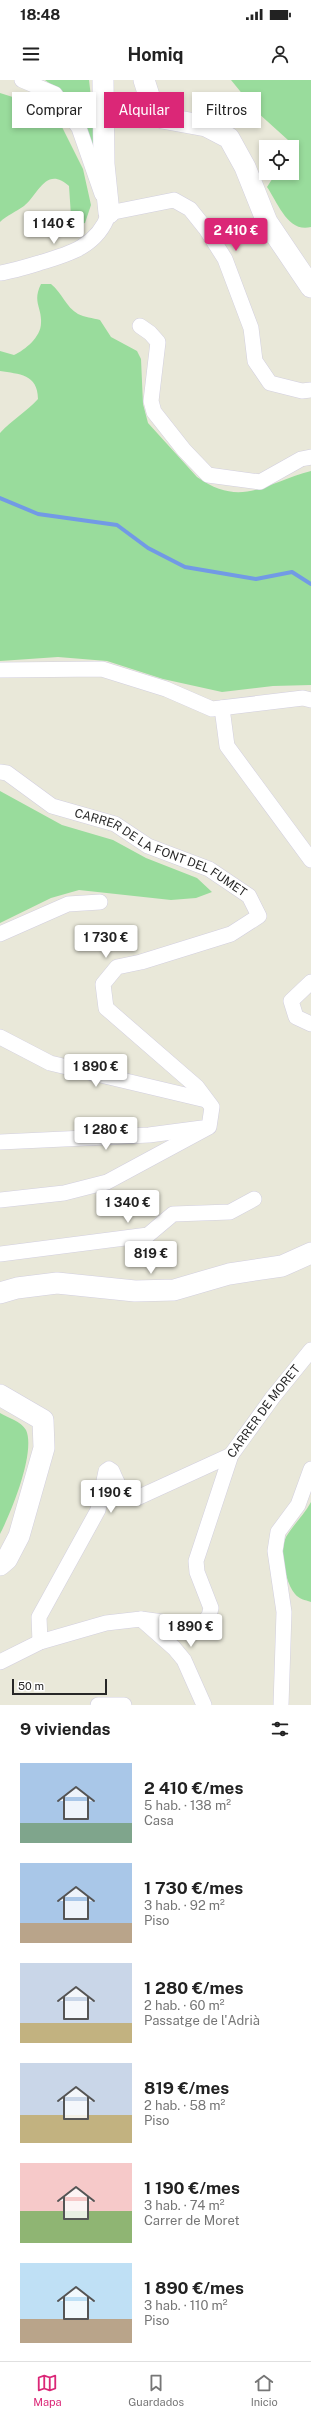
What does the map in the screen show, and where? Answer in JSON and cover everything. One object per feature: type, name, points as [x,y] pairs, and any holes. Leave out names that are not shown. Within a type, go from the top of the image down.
[{"type":"street","points":[[22,80],[55,94],[79,128],[109,213]]},
{"type":"street","points":[[0,273],[69,255],[84,247],[105,226],[109,213],[104,164],[103,80]]},
{"type":"street","points":[[144,80],[152,105],[162,118],[206,126],[229,138],[245,167],[267,222],[311,287]]},
{"type":"street","points":[[109,213],[174,200],[190,209],[206,229],[225,259],[251,328],[255,361],[258,366],[270,383],[302,391],[311,390]]},
{"type":"street","points":[[140,326],[150,333],[158,342],[151,401],[154,412],[184,450],[208,475],[260,482],[302,459],[311,457]]},
{"type":"street","points":[[0,670],[102,669],[166,688],[212,709],[303,698],[311,700]]},
{"type":"street","points":[[222,708],[227,746],[300,841],[311,860]]},
{"type":"street","name":"CARRER DE LA FONT DEL FUMET","points":[[0,772],[7,773],[52,806],[115,824],[148,846],[209,869],[250,896],[259,916],[231,934],[141,962],[118,967],[103,984],[106,1008],[197,1087],[212,1107],[209,1127]]},
{"type":"street","points":[[0,934],[68,904],[100,902]]},
{"type":"street","points":[[311,982],[291,1001],[296,1017],[311,1024]]},
{"type":"street","points":[[0,1037],[50,1063],[206,1100]]},
{"type":"street","points":[[0,1142],[149,1135],[209,1127]]},
{"type":"street","points":[[0,1200],[64,1193],[107,1182],[209,1127]]},
{"type":"street","points":[[0,1254],[148,1235],[173,1214],[230,1212],[254,1199]]},
{"type":"street","points":[[0,1293],[17,1288],[57,1283],[136,1291],[174,1290],[234,1273],[282,1266],[310,1251]]},
{"type":"street","name":"CARRER DE MORET","points":[[40,1642],[39,1617],[98,1510],[106,1471],[109,1469],[112,1471],[122,1492],[128,1497],[137,1498],[231,1454],[268,1402],[311,1350]]},
{"type":"street","points":[[0,1395],[43,1420],[44,1448],[19,1536],[7,1559],[0,1565]]},
{"type":"street","points":[[0,1662],[40,1642],[106,1623],[141,1619],[192,1626],[202,1624],[209,1616],[210,1608],[196,1572],[196,1561],[231,1454]]},
{"type":"street","points":[[281,1705],[284,1612],[275,1551],[278,1532],[298,1505],[311,1469]]},
{"type":"street","points":[[141,1619],[174,1648],[184,1660],[204,1705]]},
{"type":"street","points":[[98,1705],[122,1703],[124,1705]]},
{"type":"green space","points":[[45,80],[89,80],[90,92],[59,92]]},
{"type":"green space","points":[[231,80],[311,80],[311,227],[303,228],[296,226],[290,221],[284,215],[267,187],[272,180],[299,180],[299,140],[288,140],[261,116],[261,92],[241,92]]},
{"type":"green space","points":[[0,93],[12,97],[12,128],[62,128],[83,169],[91,205],[85,223],[76,225],[71,216],[69,186],[61,180],[48,180],[38,189],[24,206],[0,222]]},
{"type":"green space","points":[[85,128],[95,128],[95,151]]},
{"type":"green space","points":[[41,284],[51,284],[74,311],[80,315],[100,320],[111,337],[137,351],[141,359],[143,404],[148,423],[197,477],[213,486],[228,491],[241,492],[254,490],[311,471],[311,685],[273,686],[222,692],[163,679],[107,661],[58,657],[0,661],[0,433],[38,399],[35,384],[31,380],[14,373],[0,371],[0,351],[14,355],[23,350],[35,338],[41,323],[37,295]]},
{"type":"green space","points":[[0,791],[62,825],[113,840],[146,858],[197,878],[212,892],[196,898],[171,900],[79,890],[51,898],[0,923]]},
{"type":"green space","points":[[0,1413],[18,1422],[24,1427],[28,1440],[28,1453],[16,1498],[0,1534]]},
{"type":"green space","points":[[311,1502],[311,1602],[298,1597],[291,1589],[284,1566],[283,1550],[286,1537]]},
{"type":"waterway","points":[[0,498],[38,514],[117,525],[148,548],[185,567],[256,579],[292,572],[311,584]]}]
